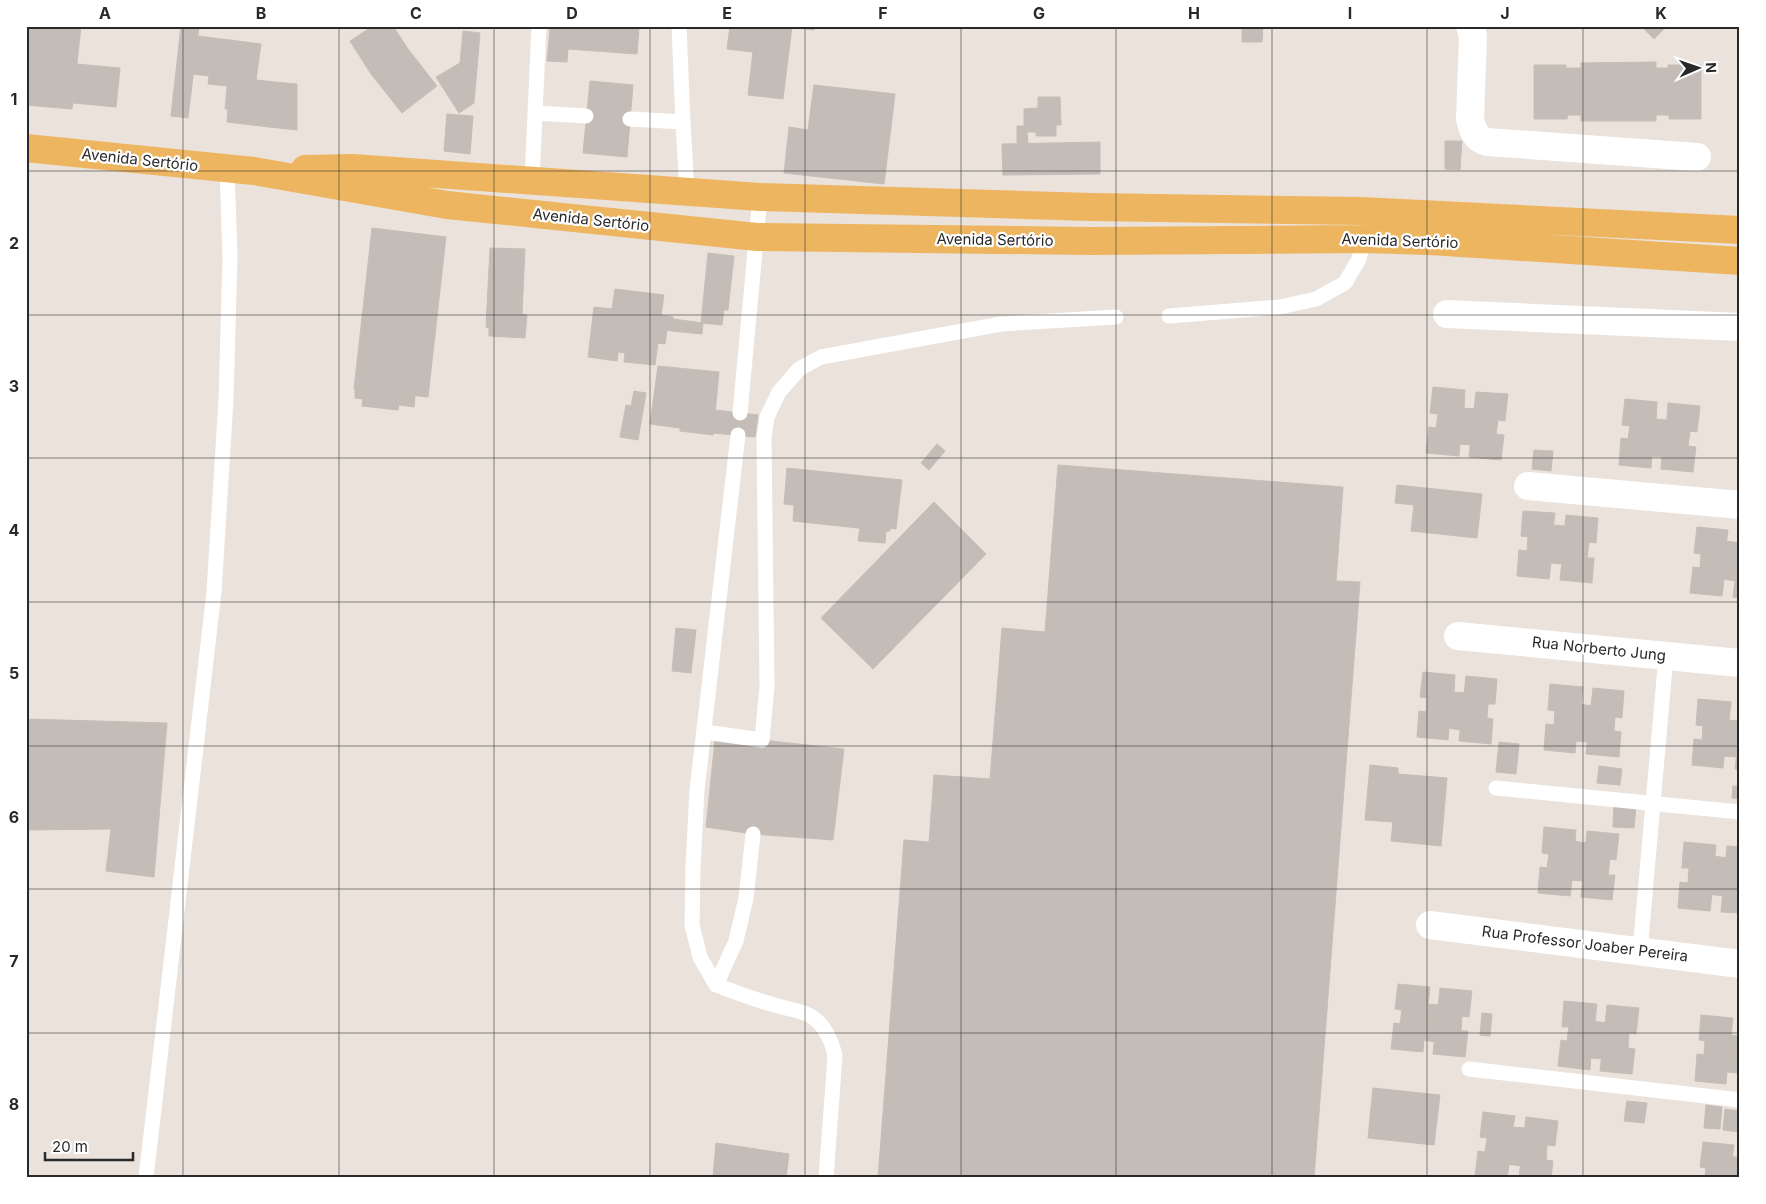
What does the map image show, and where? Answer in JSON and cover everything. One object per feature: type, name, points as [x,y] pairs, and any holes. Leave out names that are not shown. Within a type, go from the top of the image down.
[{"type":"main road","name":"Avenida Sertório","points":[[26,148],[254,171],[447,205],[757,238],[1090,241],[1364,239],[1430,241],[1740,261]]},
{"type":"main road","name":"Avenida Sertório","points":[[254,171],[353,168],[760,197],[1091,207],[1362,211],[1740,230]]},
{"type":"street","points":[[1470,26],[1473,36],[1470,120],[1473,130],[1480,139],[1487,142],[1697,157]]},
{"type":"street","points":[[1447,314],[1740,327]]},
{"type":"street","points":[[1528,486],[1740,505]]},
{"type":"street","name":"Rua Norberto Jung","points":[[1458,636],[1740,663]]},
{"type":"street","name":"Rua Professor Joaber Pereira","points":[[1430,925],[1740,964]]},
{"type":"lane","points":[[532,180],[540,26]]},
{"type":"lane","points":[[679,26],[687,192]]},
{"type":"lane","points":[[535,113],[586,116]]},
{"type":"lane","points":[[630,119],[683,122]]},
{"type":"lane","points":[[146,1178],[214,592],[226,400],[230,257],[227,168]]},
{"type":"lane","points":[[740,413],[760,197]]},
{"type":"lane","points":[[1169,316],[1280,307],[1316,299],[1345,284],[1359,259],[1364,239],[1362,211]]},
{"type":"lane","points":[[705,732],[762,740],[767,686],[764,438],[767,416],[779,392],[799,369],[821,357],[1001,324],[1116,317]]},
{"type":"lane","points":[[738,435],[697,790],[692,925],[700,957],[716,985],[754,999],[809,1015],[828,1034],[835,1056],[826,1178]]},
{"type":"lane","points":[[1640,951],[1666,656]]},
{"type":"lane","points":[[1496,788],[1740,812]]},
{"type":"lane","points":[[716,985],[736,941],[746,898],[753,834]]},
{"type":"lane","points":[[1469,1069],[1740,1100]]},
{"type":"building","points":[[26,26],[81,26],[72,109],[26,105]]},
{"type":"building","points":[[181,26],[199,26],[188,118],[171,116]]},
{"type":"building","points":[[373,26],[393,26],[408,49],[437,86],[402,113],[371,74],[350,41]]},
{"type":"building","points":[[553,26],[639,28],[637,54],[568,49],[567,62],[547,61],[550,29]]},
{"type":"building","points":[[730,26],[756,26],[753,52],[727,49]]},
{"type":"building","points":[[756,26],[792,26],[783,99],[748,95]]},
{"type":"building","points":[[798,26],[814,26],[814,30],[798,28]]},
{"type":"building","points":[[1242,26],[1263,26],[1262,42],[1242,42]]},
{"type":"building","points":[[1641,26],[1667,26],[1654,39]]},
{"type":"building","points":[[463,31],[480,33],[474,103],[459,113],[436,77],[460,63]]},
{"type":"building","points":[[198,36],[261,44],[256,80],[228,77],[227,86],[208,84],[209,76],[193,74]]},
{"type":"building","points":[[1656,62],[1656,68],[1668,68],[1668,65],[1701,65],[1701,119],[1669,119],[1669,115],[1656,115],[1656,121],[1581,121],[1581,115],[1568,115],[1567,119],[1534,119],[1534,65],[1566,65],[1566,68],[1581,68],[1581,63]]},
{"type":"building","points":[[77,64],[120,68],[116,107],[73,103]]},
{"type":"building","points":[[228,77],[275,82],[269,127],[227,122],[228,109],[225,109]]},
{"type":"building","points":[[1634,78],[1633,105],[1601,105],[1601,79]]},
{"type":"building","points":[[590,81],[633,85],[627,157],[583,153]]},
{"type":"building","points":[[275,82],[297,84],[297,130],[269,127]]},
{"type":"building","points":[[814,85],[895,94],[884,184],[784,173],[789,127],[808,130]]},
{"type":"building","points":[[1038,97],[1060,97],[1061,125],[1056,125],[1056,136],[1036,136],[1036,132],[1027,132],[1028,143],[1017,144],[1017,126],[1024,126],[1024,109],[1038,108]]},
{"type":"building","points":[[447,114],[473,116],[470,154],[444,151]]},
{"type":"building","points":[[1445,141],[1462,141],[1460,170],[1445,169]]},
{"type":"building","points":[[1100,142],[1100,174],[1003,175],[1002,144]]},
{"type":"building","points":[[372,228],[446,237],[428,397],[354,389]]},
{"type":"building","points":[[490,248],[525,249],[522,314],[527,315],[525,338],[489,336],[489,328],[486,327]]},
{"type":"building","points":[[708,253],[734,256],[728,310],[724,310],[722,325],[701,323]]},
{"type":"building","points":[[615,289],[664,295],[661,315],[673,317],[672,331],[667,330],[665,344],[658,343],[655,365],[624,362],[625,353],[618,352],[617,361],[588,357],[594,307],[612,309]]},
{"type":"building","points":[[673,319],[703,323],[702,334],[672,331]]},
{"type":"building","points":[[658,366],[719,372],[713,435],[680,431],[680,428],[650,424]]},
{"type":"building","points":[[1433,387],[1465,390],[1459,456],[1426,453],[1429,427],[1436,428],[1438,414],[1430,413]]},
{"type":"building","points":[[355,389],[415,396],[414,407],[399,405],[398,410],[362,406],[363,399],[355,398]]},
{"type":"building","points":[[634,391],[646,393],[638,440],[620,437],[626,405],[631,406]]},
{"type":"building","points":[[1476,392],[1508,394],[1505,421],[1498,420],[1496,434],[1504,435],[1501,460],[1469,457]]},
{"type":"building","points":[[1625,399],[1657,402],[1651,468],[1619,465],[1621,438],[1628,439],[1630,426],[1622,425]]},
{"type":"building","points":[[1668,403],[1700,406],[1697,432],[1690,431],[1688,446],[1696,447],[1693,472],[1661,469],[1662,457],[1664,457]]},
{"type":"building","points":[[1462,408],[1475,409],[1472,445],[1459,444]]},
{"type":"building","points":[[715,410],[758,415],[755,437],[713,433]]},
{"type":"building","points":[[1654,419],[1667,420],[1664,457],[1651,456]]},
{"type":"building","points":[[937,444],[945,451],[929,470],[921,463]]},
{"type":"building","points":[[1534,450],[1553,451],[1551,471],[1532,469]]},
{"type":"building","points":[[1058,465],[1343,487],[1336,581],[1360,582],[1314,1178],[878,1178],[904,840],[929,842],[934,775],[990,779],[1002,628],[1045,632]]},
{"type":"building","points":[[787,468],[902,480],[896,529],[890,528],[890,531],[886,531],[793,521],[794,505],[784,504]]},
{"type":"building","points":[[1397,485],[1482,494],[1477,538],[1411,531],[1414,505],[1395,503]]},
{"type":"building","points":[[934,502],[986,554],[873,669],[821,618]]},
{"type":"building","points":[[1523,511],[1555,513],[1549,579],[1517,576],[1519,550],[1527,551],[1528,537],[1521,536]]},
{"type":"building","points":[[1566,515],[1598,518],[1596,543],[1589,542],[1587,558],[1594,558],[1592,583],[1560,580]]},
{"type":"building","points":[[1552,525],[1566,526],[1563,564],[1549,563]]},
{"type":"building","points":[[1697,527],[1728,530],[1722,579],[1724,580],[1722,596],[1690,593],[1693,567],[1700,568],[1701,554],[1694,553]]},
{"type":"building","points":[[860,528],[886,531],[885,543],[858,541]]},
{"type":"building","points":[[1739,531],[1740,543],[1738,543]]},
{"type":"building","points":[[1726,541],[1740,543],[1736,581],[1722,579]]},
{"type":"building","points":[[1740,543],[1740,598],[1733,597]]},
{"type":"building","points":[[676,628],[696,630],[691,673],[672,671]]},
{"type":"building","points":[[1423,672],[1455,675],[1448,740],[1417,737],[1419,711],[1426,712],[1427,698],[1420,697]]},
{"type":"building","points":[[1466,676],[1497,679],[1495,704],[1488,704],[1487,718],[1493,719],[1491,744],[1459,741]]},
{"type":"building","points":[[1550,684],[1583,687],[1581,705],[1579,704],[1575,753],[1544,750],[1546,724],[1554,725],[1555,711],[1548,710]]},
{"type":"building","points":[[1593,688],[1624,691],[1622,718],[1615,717],[1614,731],[1621,732],[1619,757],[1586,754]]},
{"type":"building","points":[[1452,692],[1465,693],[1461,730],[1448,728]]},
{"type":"building","points":[[1698,699],[1731,702],[1723,768],[1692,765],[1694,739],[1702,740],[1703,726],[1696,725]]},
{"type":"building","points":[[1579,704],[1592,706],[1589,742],[1576,741]]},
{"type":"building","points":[[26,719],[167,723],[154,877],[106,871],[111,829],[26,830]]},
{"type":"building","points":[[1728,720],[1740,721],[1737,757],[1724,756]]},
{"type":"building","points":[[1740,725],[1740,770],[1735,769]]},
{"type":"building","points":[[715,740],[762,740],[844,749],[833,840],[753,834],[706,827]]},
{"type":"building","points":[[1499,742],[1519,744],[1516,774],[1496,772]]},
{"type":"building","points":[[1370,765],[1398,768],[1398,774],[1447,778],[1441,846],[1391,841],[1393,822],[1365,820]]},
{"type":"building","points":[[1599,766],[1622,769],[1620,785],[1597,783]]},
{"type":"building","points":[[1733,786],[1740,786],[1740,799],[1732,798]]},
{"type":"building","points":[[1614,805],[1636,806],[1634,828],[1613,827]]},
{"type":"building","points":[[1544,827],[1576,830],[1569,880],[1572,880],[1570,896],[1538,893],[1540,867],[1547,868],[1549,854],[1542,853]]},
{"type":"building","points":[[1587,831],[1619,834],[1616,860],[1610,859],[1608,875],[1615,875],[1612,900],[1581,897]]},
{"type":"building","points":[[1573,841],[1587,843],[1583,881],[1569,880]]},
{"type":"building","points":[[1684,842],[1716,845],[1709,894],[1712,894],[1710,911],[1678,908],[1680,882],[1688,883],[1689,868],[1682,868]]},
{"type":"building","points":[[1727,846],[1740,847],[1740,913],[1721,912]]},
{"type":"building","points":[[1713,856],[1727,858],[1724,896],[1709,894]]},
{"type":"building","points":[[1398,984],[1430,987],[1428,1004],[1426,1004],[1423,1052],[1391,1049],[1394,1023],[1400,1024],[1402,1010],[1395,1009]]},
{"type":"building","points":[[1440,988],[1472,991],[1469,1017],[1462,1016],[1461,1031],[1468,1031],[1465,1057],[1433,1054]]},
{"type":"building","points":[[1564,1001],[1597,1004],[1595,1021],[1593,1021],[1590,1070],[1558,1066],[1561,1040],[1567,1041],[1569,1027],[1562,1027]]},
{"type":"building","points":[[1426,1004],[1439,1005],[1436,1042],[1423,1040]]},
{"type":"building","points":[[1607,1005],[1639,1008],[1636,1034],[1629,1033],[1628,1048],[1635,1049],[1632,1074],[1600,1071]]},
{"type":"building","points":[[1482,1013],[1492,1014],[1490,1036],[1480,1035]]},
{"type":"building","points":[[1701,1015],[1733,1018],[1726,1084],[1695,1081],[1697,1054],[1704,1055],[1705,1041],[1699,1040]]},
{"type":"building","points":[[1593,1021],[1607,1023],[1603,1059],[1590,1058]]},
{"type":"building","points":[[1730,1035],[1740,1036],[1739,1073],[1726,1072]]},
{"type":"building","points":[[1740,1070],[1740,1085],[1737,1085]]},
{"type":"building","points":[[1373,1088],[1440,1095],[1434,1145],[1368,1138]]},
{"type":"building","points":[[1627,1101],[1647,1103],[1644,1123],[1624,1121]]},
{"type":"building","points":[[1706,1105],[1722,1107],[1720,1129],[1704,1128]]},
{"type":"building","points":[[1725,1109],[1740,1111],[1740,1132],[1723,1130]]},
{"type":"building","points":[[1483,1112],[1515,1116],[1513,1127],[1511,1127],[1507,1178],[1475,1177],[1478,1151],[1485,1152],[1487,1138],[1480,1137]]},
{"type":"building","points":[[1526,1117],[1558,1121],[1555,1146],[1547,1145],[1546,1160],[1553,1161],[1551,1178],[1519,1178]]},
{"type":"building","points":[[1511,1127],[1526,1128],[1521,1166],[1507,1164]]},
{"type":"building","points":[[1703,1142],[1734,1145],[1729,1178],[1705,1178],[1706,1168],[1700,1167]]},
{"type":"building","points":[[716,1143],[789,1154],[786,1178],[713,1178]]},
{"type":"building","points":[[1731,1156],[1740,1158],[1740,1178],[1729,1178]]}]
